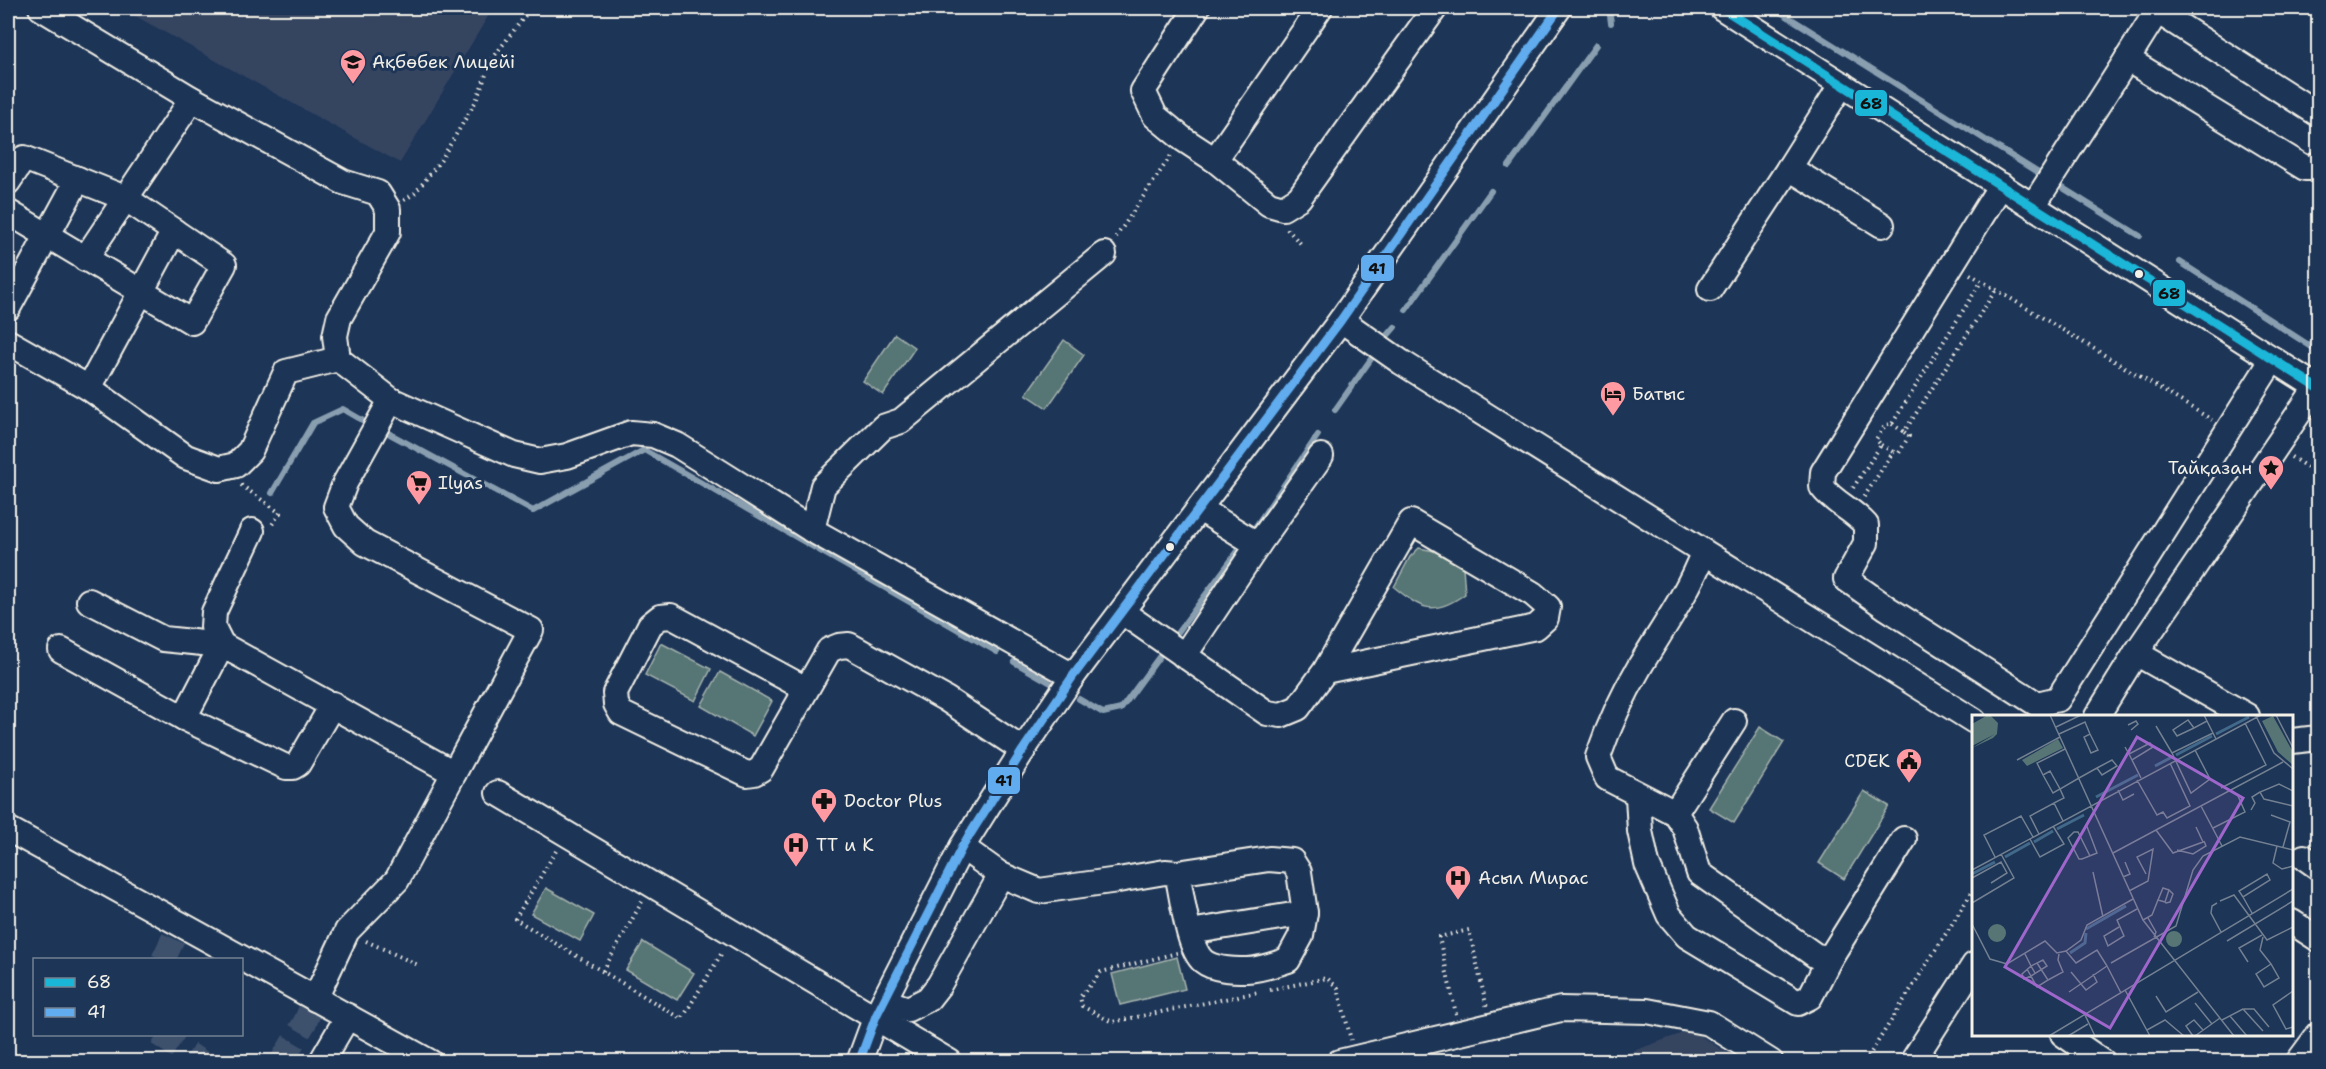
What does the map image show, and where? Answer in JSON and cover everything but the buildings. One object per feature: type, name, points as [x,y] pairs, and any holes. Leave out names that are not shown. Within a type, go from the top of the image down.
[{"type":"street","points":[[41,8],[192,99],[343,182],[378,193],[388,209],[388,232],[339,318],[335,336],[338,359],[391,400],[514,455],[540,460],[567,456],[631,433],[653,435],[677,445],[812,530],[1073,676]]},
{"type":"street","points":[[1197,8],[1143,91],[1155,116],[1183,139],[1215,160],[1269,204],[1283,208],[1299,198],[1435,8]]},
{"type":"street","points":[[1215,160],[1320,8]]},
{"type":"street","points":[[859,1062],[880,1009],[962,847],[1023,750],[1073,676],[1341,320],[1559,8]]},
{"type":"street","points":[[1722,8],[2318,387],[2136,653],[2098,715]]},
{"type":"street","points":[[2033,206],[2158,9],[2319,114]]},
{"type":"street","points":[[2127,59],[2306,168],[2313,168],[2319,164]]},
{"type":"street","points":[[1710,289],[1842,84]]},
{"type":"street","points":[[85,259],[192,99]]},
{"type":"street","points":[[8,182],[24,158],[125,198],[224,265],[192,322],[8,212]]},
{"type":"street","points":[[1789,168],[1882,225]]},
{"type":"street","points":[[8,308],[78,179]]},
{"type":"street","points":[[2001,185],[1823,472],[1821,487],[1830,498],[1848,508],[1866,525],[1866,543],[1846,579],[1887,608],[2037,704],[2058,699],[2273,359]]},
{"type":"street","points":[[89,388],[174,231]]},
{"type":"street","points":[[812,530],[823,486],[883,428],[901,421],[1104,254]]},
{"type":"street","points":[[1341,320],[1401,362],[1972,720]]},
{"type":"street","points":[[8,342],[89,388],[186,457],[219,468],[236,465],[250,451],[286,372],[338,359]]},
{"type":"street","points":[[315,999],[347,931],[397,880],[531,630],[365,543],[346,526],[336,507],[345,483],[391,400]]},
{"type":"street","points":[[1184,656],[1321,456]]},
{"type":"street","points":[[1200,509],[1258,545]]},
{"type":"street","points":[[1122,612],[1267,713],[1281,715],[1298,708],[1325,671],[1411,522],[1533,594],[1548,607],[1545,618],[1536,627],[1325,671]]},
{"type":"street","points":[[222,645],[213,627],[214,612],[252,531]]},
{"type":"street","points":[[1703,553],[1694,578],[1639,668],[1610,723],[1598,758],[1606,778],[1675,813],[1685,828],[1699,873],[1816,956],[1830,958]]},
{"type":"street","points":[[89,601],[163,639],[222,645],[333,704],[454,773]]},
{"type":"street","points":[[806,689],[671,616],[660,617],[650,625],[615,693],[616,704],[621,713],[747,774],[754,773],[761,769],[829,650],[849,645],[946,699],[1023,750]]},
{"type":"street","points":[[184,718],[222,645]]},
{"type":"street","points":[[61,650],[184,718],[286,767],[298,764],[333,704]]},
{"type":"street","points":[[2136,653],[2244,715]]},
{"type":"street","points":[[1675,813],[1734,721]]},
{"type":"street","points":[[2293,741],[2319,738]]},
{"type":"street","points":[[498,793],[734,932],[880,1009],[950,1062]]},
{"type":"street","points":[[1638,796],[1640,831],[1647,864],[1669,915],[1687,936],[1798,1003],[1810,997],[1830,958],[1904,839]]},
{"type":"street","points":[[8,829],[241,958]]},
{"type":"street","points":[[962,847],[1001,875],[1039,891],[1269,859],[1292,861],[1299,872],[1305,913],[1301,936],[1288,960],[1249,970],[1217,968],[1203,960],[1192,940],[1177,873]]},
{"type":"street","points":[[880,1009],[908,1010],[928,999],[939,985],[1001,875]]},
{"type":"street","points":[[1192,940],[1305,913]]},
{"type":"street","points":[[2293,923],[2319,939]]},
{"type":"street","points":[[243,959],[430,1062]]},
{"type":"street","points":[[1912,1062],[1972,970]]},
{"type":"street","points":[[1347,1059],[1561,1009],[1647,1011],[1709,1023],[1771,1062]]},
{"type":"street","points":[[321,1062],[348,1016]]},
{"type":"street","points":[[2298,1062],[2319,1035]]},
{"type":"street","points":[[2074,1038],[2103,1062]]},
{"type":"path","points":[[388,209],[415,193],[441,160],[476,101],[492,59],[531,8]]},
{"type":"path","points":[[1104,254],[1183,139]]},
{"type":"path","points":[[1953,262],[1995,291],[2211,420],[2233,422]]},
{"type":"path","points":[[1892,424],[1981,282]]},
{"type":"path","points":[[1904,432],[1995,291]]},
{"type":"path","points":[[1886,424],[1892,424],[1904,432],[1909,436],[1899,453],[1881,445],[1876,439],[1886,424]]},
{"type":"path","points":[[1848,508],[1881,445]]},
{"type":"path","points":[[2276,448],[2319,474]]},
{"type":"path","points":[[1848,508],[1893,452]]},
{"type":"path","points":[[219,468],[280,513],[267,532],[252,531]]},
{"type":"path","points":[[566,833],[515,919],[682,1018],[734,932]]},
{"type":"path","points":[[603,971],[653,884]]},
{"type":"path","points":[[1865,1062],[1972,892]]},
{"type":"path","points":[[1461,1034],[1439,936],[1469,930],[1491,1026]]},
{"type":"path","points":[[347,931],[418,965]]},
{"type":"path","points":[[1192,940],[1101,972],[1080,997],[1082,1006],[1112,1022],[1327,978],[1338,988],[1347,1059]]},
{"type":"shaded area","name":"Ақбөбек Лицейі","points":[[121,8],[493,8],[400,163]]},
{"type":"shaded area","points":[[1691,1030],[1740,1061],[1603,1062]]},
{"type":"green space","points":[[895,334],[915,348],[883,395],[863,381]]},
{"type":"green space","points":[[1064,340],[1084,355],[1047,408],[1026,394]]},
{"type":"green space","points":[[1419,548],[1434,551],[1463,567],[1465,594],[1436,608],[1412,601],[1394,587],[1410,557]]},
{"type":"green space","points":[[661,643],[711,669],[695,701],[645,675]]},
{"type":"green space","points":[[720,672],[772,701],[753,736],[701,706]]},
{"type":"green space","points":[[1760,727],[1784,742],[1734,823],[1709,808]]},
{"type":"green space","points":[[1864,791],[1889,806],[1844,879],[1819,863]]},
{"type":"green space","points":[[546,888],[594,915],[580,941],[531,914]]},
{"type":"green space","points":[[643,942],[694,973],[677,1000],[626,970]]},
{"type":"green space","points":[[1177,957],[1185,989],[1120,1005],[1112,974]]},
{"type":"waterway","points":[[1609,8],[1611,23]]},
{"type":"waterway","points":[[1774,8],[2037,172]]},
{"type":"waterway","points":[[1509,166],[1596,45]]},
{"type":"waterway","points":[[2063,188],[2140,236]]},
{"type":"waterway","points":[[1406,310],[1491,191]]},
{"type":"waterway","points":[[2180,262],[2318,351]]},
{"type":"waterway","points":[[1389,334],[1395,327]]},
{"type":"waterway","points":[[1335,410],[1371,359]]},
{"type":"waterway","points":[[272,493],[313,423],[343,409],[362,420]]},
{"type":"waterway","points":[[390,434],[533,511],[644,450],[997,652]]},
{"type":"waterway","points":[[1256,526],[1318,435]]},
{"type":"waterway","points":[[1178,632],[1238,551]]},
{"type":"waterway","points":[[1079,699],[1103,713],[1121,709],[1159,657]]},
{"type":"waterway","points":[[1014,662],[1049,682]]},
{"type":"tunnel","points":[[164,958],[180,924]]},
{"type":"tunnel","points":[[281,1062],[305,1022],[315,999]]},
{"type":"tunnel","points":[[161,1036],[201,1062]]},
{"type":"transit line","name":"41","points":[[859,1062],[876,1016],[962,847],[1023,750],[1073,676],[1341,320],[1559,8]]},
{"type":"transit line","name":"68","points":[[1722,8],[2318,388]]},
{"type":"place","name":"Ақбөбек Лицейі","points":[[353,85]]},
{"type":"place","name":"Батыс","points":[[1613,417]]},
{"type":"place","name":"Тайқазан","points":[[2271,491]]},
{"type":"place","name":"Ilyas","points":[[419,506]]},
{"type":"place","name":"CDEK","points":[[1909,784]]},
{"type":"place","name":"Doctor Plus","points":[[824,824]]},
{"type":"place","name":"ТТ и К","points":[[796,868]]},
{"type":"place","name":"Асыл Мирас","points":[[1458,901]]}]
